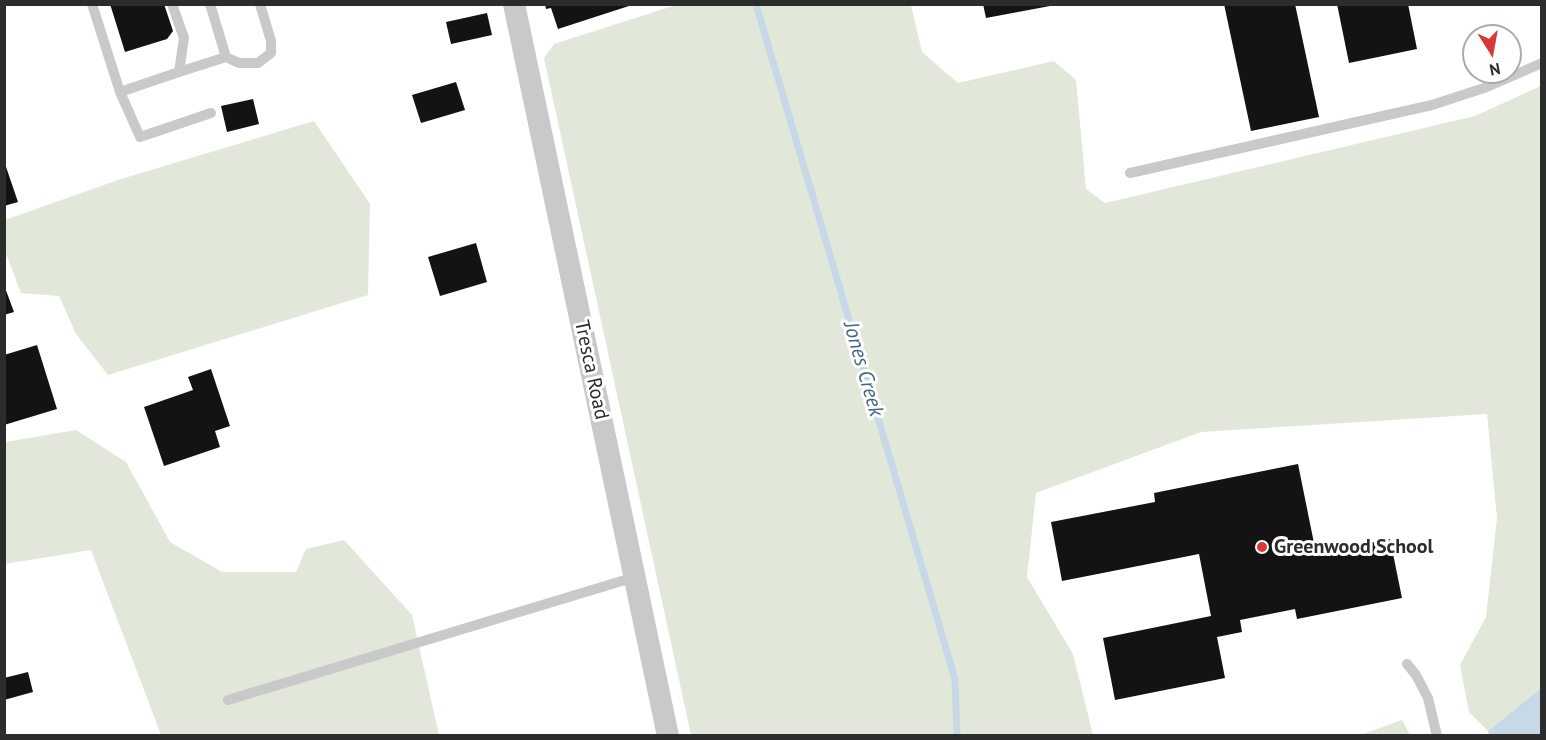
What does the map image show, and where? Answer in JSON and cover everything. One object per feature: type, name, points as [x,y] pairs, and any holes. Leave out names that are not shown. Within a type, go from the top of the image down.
[{"type":"street","name":"Tresca Road","points":[[514,4],[668,735]]},
{"type":"lane","points":[[92,4],[120,92],[140,137],[211,113]]},
{"type":"lane","points":[[172,4],[184,38],[179,72]]},
{"type":"lane","points":[[210,4],[226,57]]},
{"type":"lane","points":[[120,92],[226,57],[239,63],[258,63],[271,53],[271,41],[260,4]]},
{"type":"lane","points":[[1131,173],[1432,105],[1487,87],[1542,63]]},
{"type":"lane","points":[[228,700],[635,577]]},
{"type":"lane","points":[[1407,664],[1416,675],[1428,698],[1437,735]]},
{"type":"shaded area","points":[[676,5],[911,5],[922,52],[958,83],[1054,61],[1076,80],[1086,189],[1105,203],[1475,116],[1541,86],[1541,688],[1488,731],[1469,712],[1460,665],[1486,617],[1497,518],[1487,414],[1201,432],[1036,493],[1027,577],[1073,654],[1093,735],[691,735],[544,58],[554,44]]},
{"type":"shaded area","points":[[314,121],[370,204],[368,295],[108,375],[76,334],[59,296],[21,293],[5,251],[5,220],[118,180]]},
{"type":"shaded area","points":[[76,430],[126,462],[170,542],[222,572],[296,572],[306,549],[344,540],[412,615],[439,735],[161,735],[91,550],[5,564],[5,442]]},
{"type":"shaded area","points":[[1402,720],[1410,735],[1360,735]]},
{"type":"water","points":[[1541,688],[1541,735],[1489,735],[1488,731]]},
{"type":"building","points":[[110,4],[164,4],[173,31],[167,39],[125,52]]},
{"type":"building","points":[[545,4],[632,5],[558,29],[551,8],[546,9]]},
{"type":"building","points":[[983,4],[1049,4],[1050,6],[986,18]]},
{"type":"building","points":[[1224,4],[1295,4],[1319,117],[1251,131]]},
{"type":"building","points":[[1337,4],[1408,4],[1417,49],[1349,63]]},
{"type":"building","points":[[487,13],[492,35],[451,44],[446,22]]},
{"type":"building","points":[[456,82],[465,110],[421,123],[412,95]]},
{"type":"building","points":[[253,99],[259,124],[227,132],[221,106]]},
{"type":"building","points":[[4,161],[18,202],[4,206]]},
{"type":"building","points":[[476,243],[487,282],[440,296],[428,257]]},
{"type":"building","points":[[4,285],[14,312],[4,315]]},
{"type":"building","points":[[37,345],[57,409],[4,425],[4,355]]},
{"type":"building","points":[[211,369],[230,426],[215,431],[220,447],[164,466],[144,407],[193,390],[188,377]]},
{"type":"building","points":[[1298,464],[1316,553],[1390,539],[1402,598],[1297,619],[1295,609],[1240,620],[1242,632],[1217,637],[1225,678],[1115,700],[1103,638],[1211,616],[1199,554],[1062,581],[1051,522],[1155,502],[1154,493]]},
{"type":"building","points":[[28,672],[33,692],[4,700],[4,678]]},
{"type":"waterway","name":"Jones Creek","points":[[756,4],[955,679],[957,736]]},
{"type":"place","name":"Greenwood School","points":[[1262,547]]}]
